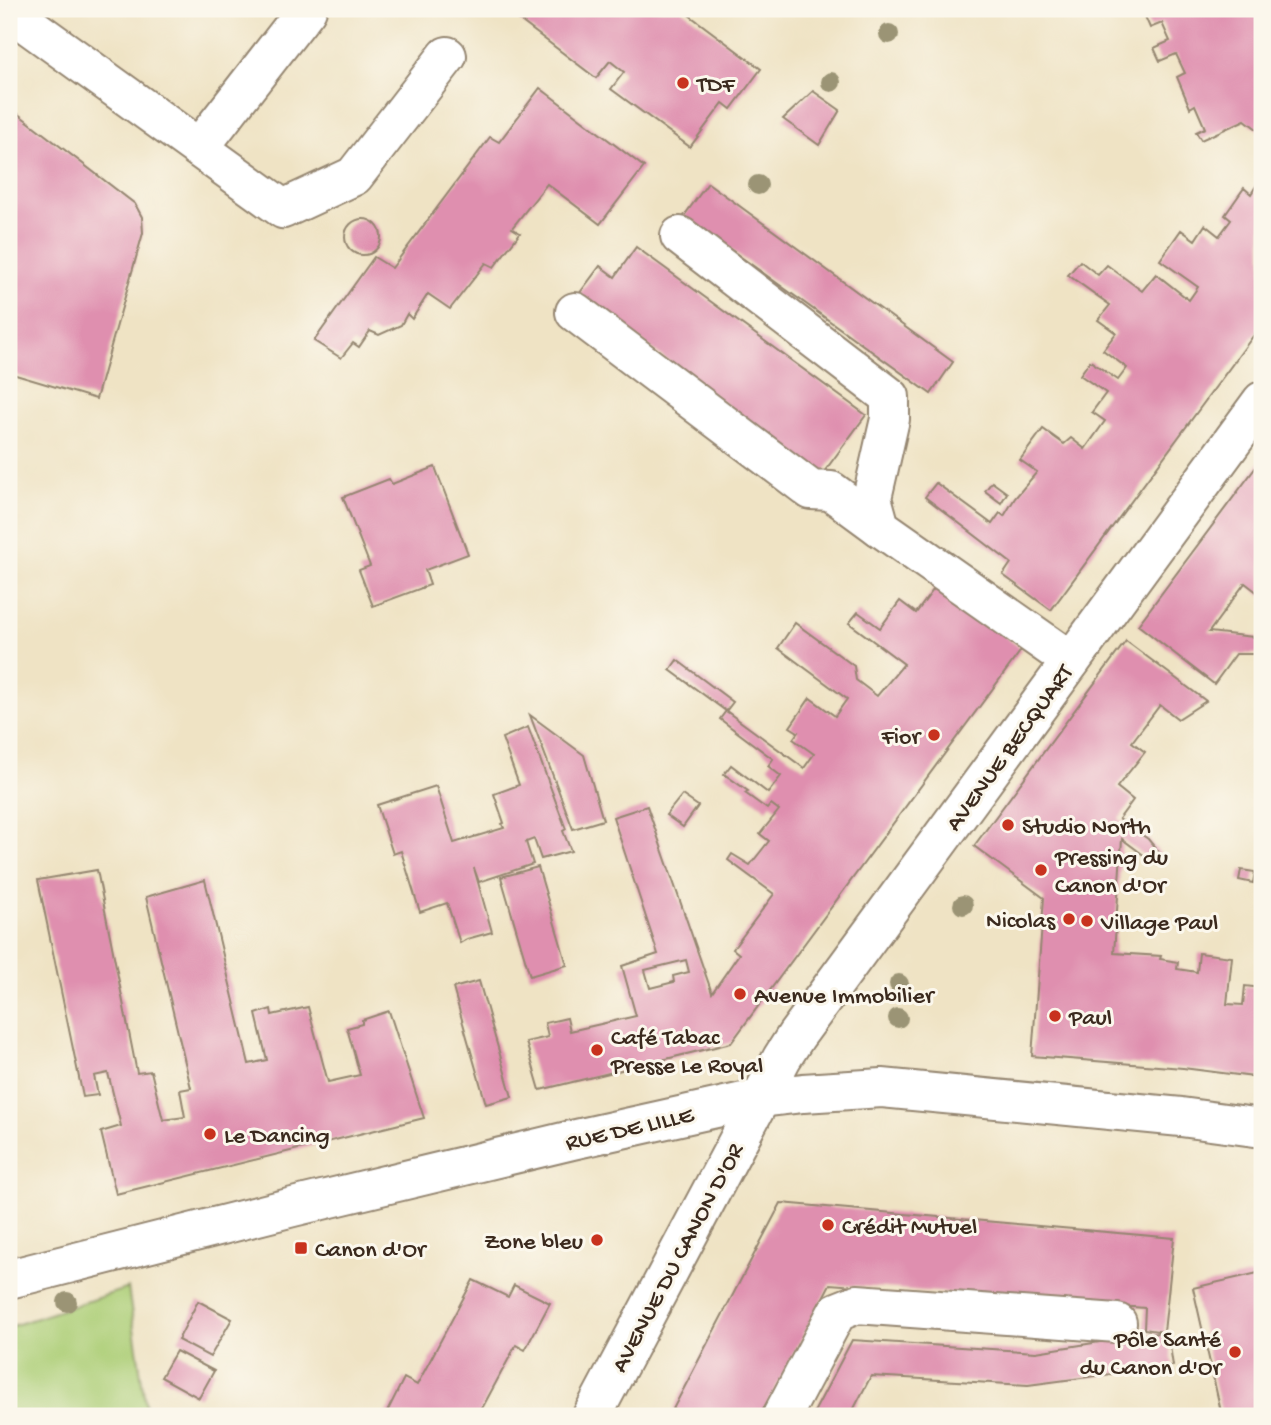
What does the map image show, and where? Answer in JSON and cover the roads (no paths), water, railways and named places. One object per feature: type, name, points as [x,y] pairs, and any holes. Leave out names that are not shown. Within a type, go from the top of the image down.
[{"type":"street","points":[[199,148],[307,9]]},
{"type":"street","points":[[9,11],[283,209],[354,176],[447,56]]},
{"type":"street","points":[[680,236],[890,397],[890,419],[872,498],[880,527]]},
{"type":"street","points":[[575,312],[811,490],[831,491],[1070,661]]},
{"type":"street","name":"AVENUE BECQUART","points":[[761,1098],[796,1036],[1262,401]]},
{"type":"street","name":"RUE DE LILLE","points":[[9,1279],[293,1207],[761,1098],[841,1089],[882,1088],[1181,1117],[1262,1128]]},
{"type":"street","name":"AVENUE DU CANON D'OR","points":[[604,1412],[761,1098]]},
{"type":"street","points":[[782,1416],[837,1312],[857,1304],[1117,1324]]},
{"type":"place","name":"TDF","points":[[683,83]]},
{"type":"place","name":"Fior","points":[[934,735]]},
{"type":"place","name":"Studio North","points":[[1008,825]]},
{"type":"place","name":"Pressing du Canon d'Or","points":[[1041,870]]},
{"type":"place","name":"Nicolas","points":[[1069,919]]},
{"type":"place","name":"Village Paul","points":[[1087,921]]},
{"type":"place","name":"Avenue Immobilier","points":[[740,994]]},
{"type":"place","name":"Paul","points":[[1055,1016]]},
{"type":"place","name":"Café Tabac Presse Le Royal","points":[[597,1050]]},
{"type":"place","name":"Le Dancing","points":[[210,1134]]},
{"type":"place","name":"Crédit Mutuel","points":[[828,1225]]},
{"type":"place","name":"Zone bleu","points":[[597,1240]]},
{"type":"place","name":"Canon d'Or","points":[[301,1248]]},
{"type":"place","name":"Pôle Santé du Canon d'Or","points":[[1235,1352]]}]
